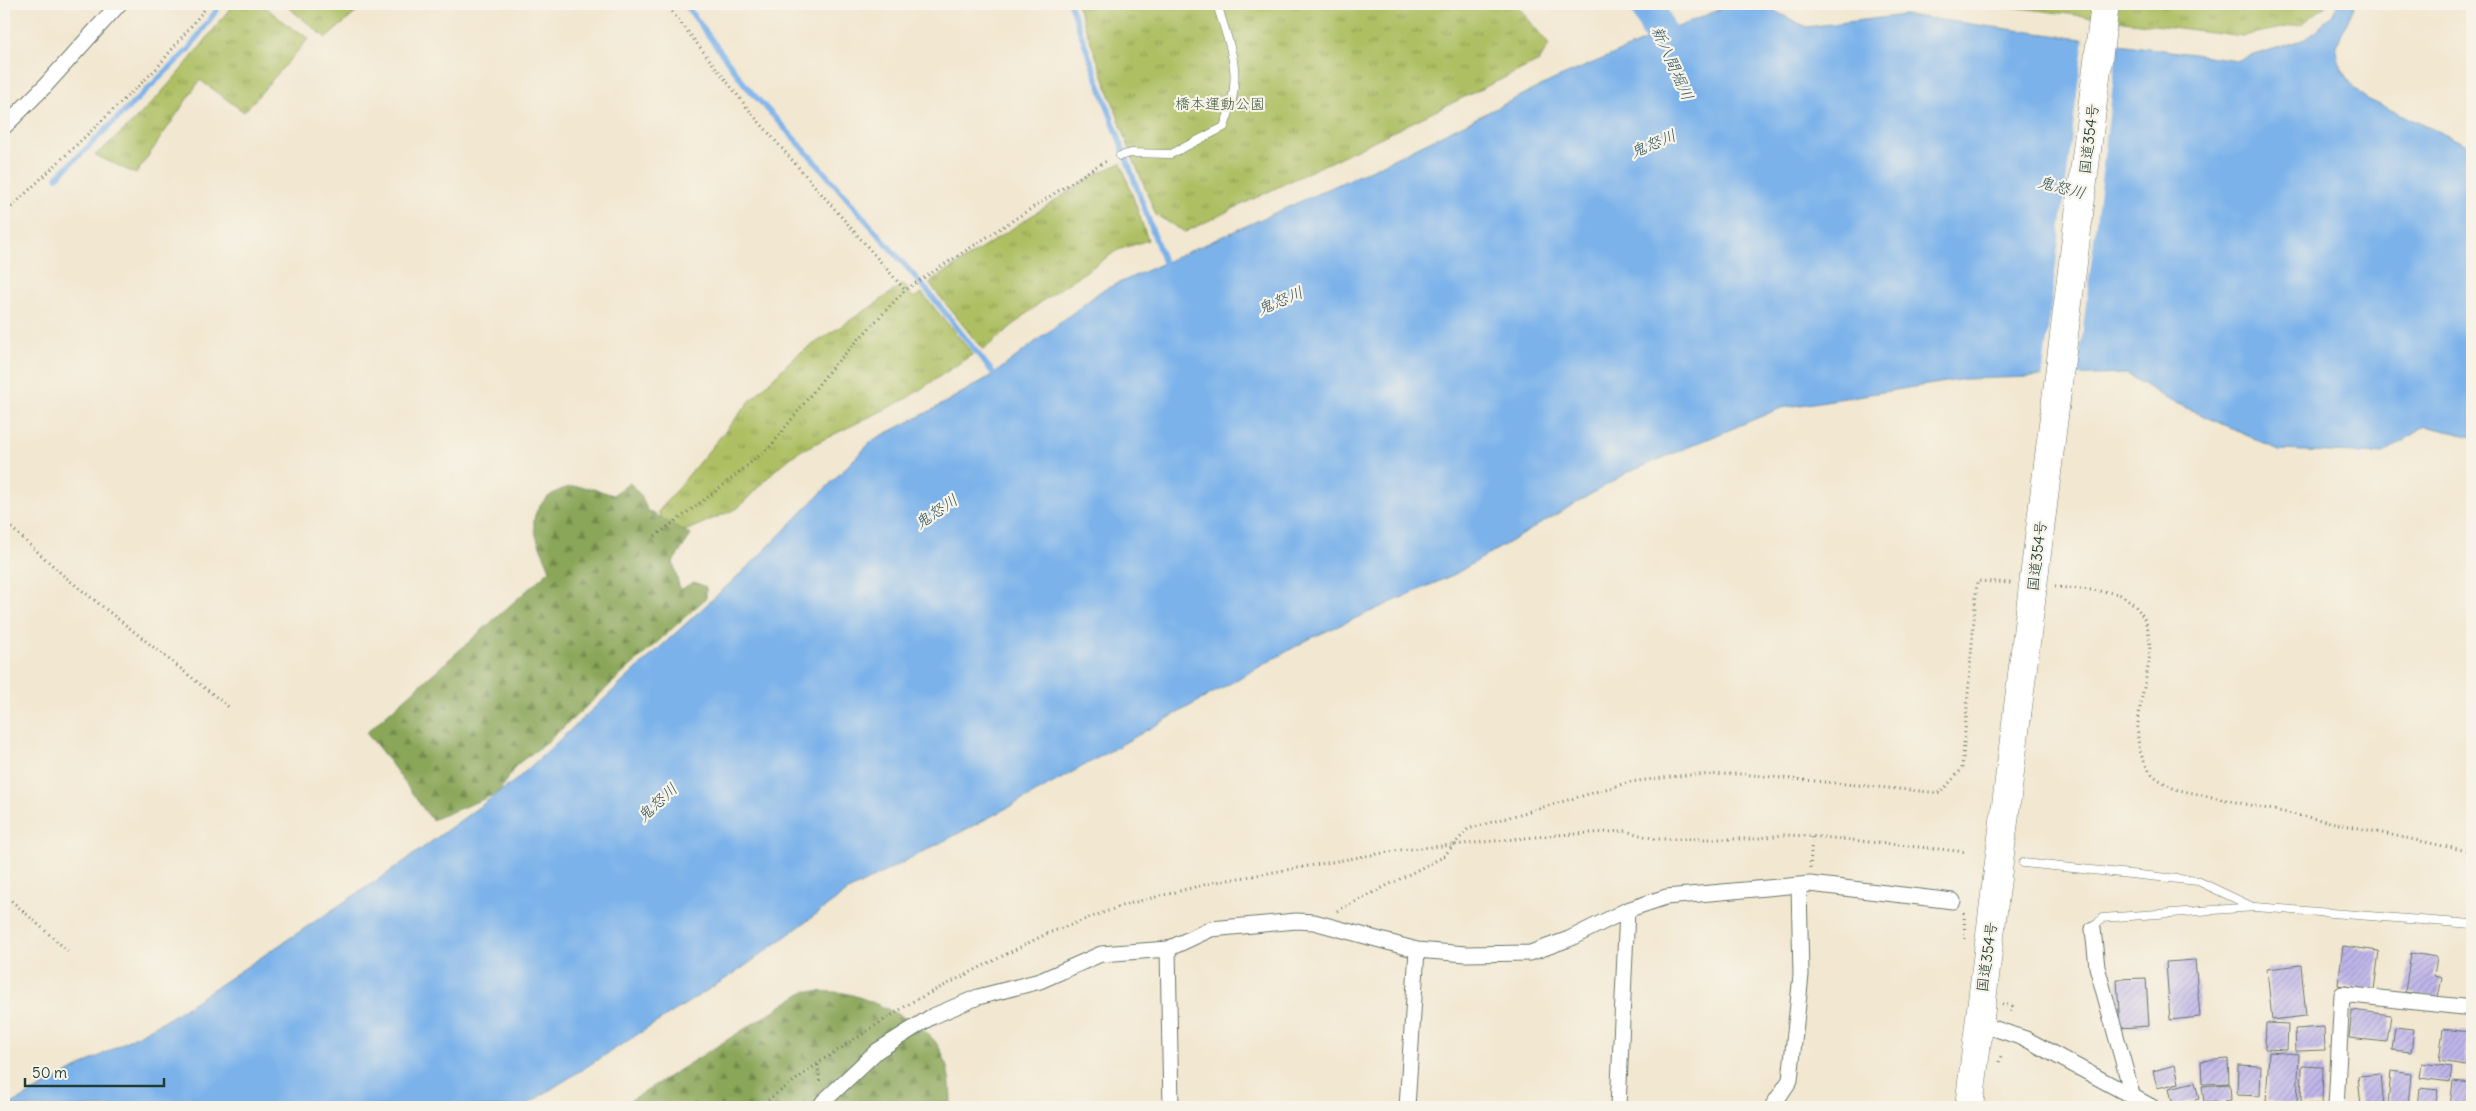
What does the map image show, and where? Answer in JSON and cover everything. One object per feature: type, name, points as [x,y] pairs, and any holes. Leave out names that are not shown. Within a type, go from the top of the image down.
[{"type":"highway","name":"国道354号","points":[[1969,1107],[2105,4]]},
{"type":"street","points":[[4,128],[119,4]]},
{"type":"street","points":[[820,1107],[877,1050],[932,1017],[978,997],[1040,980],[1101,954],[1168,949],[1211,929],[1296,921],[1314,922],[1417,950],[1466,954],[1530,953],[1569,939],[1627,910],[1666,897],[1804,885],[1953,901]]},
{"type":"street","points":[[1772,1107],[1790,1080],[1800,975],[1804,885]]},
{"type":"street","points":[[1618,1107],[1627,910]]},
{"type":"street","points":[[2093,929],[2097,968],[2134,1102]]},
{"type":"street","points":[[1168,949],[1171,1107]]},
{"type":"street","points":[[1407,1107],[1417,950]]},
{"type":"street","points":[[2336,1107],[2342,994],[2472,1008]]},
{"type":"street","points":[[1978,1023],[2026,1039],[2134,1102],[2152,1107]]},
{"type":"street","points":[[1611,1107],[1630,1107]]},
{"type":"lane","points":[[1120,156],[1131,153],[1171,154],[1224,127],[1232,106],[1237,80],[1232,56],[1216,4]]},
{"type":"lane","points":[[2023,864],[2198,881],[2255,907]]},
{"type":"lane","points":[[2093,929],[2102,918],[2255,907],[2472,924]]},
{"type":"path","points":[[4,214],[156,69],[209,4]]},
{"type":"path","points":[[666,4],[753,115],[905,290]]},
{"type":"path","points":[[655,536],[771,446],[830,371],[905,290],[1090,170],[1120,156]]},
{"type":"path","points":[[4,520],[64,576],[230,708]]},
{"type":"path","points":[[1314,922],[1443,857],[1468,830],[1630,782],[1687,775],[1741,774],[1940,793],[1962,770],[1977,581],[2014,583]]},
{"type":"path","points":[[2053,586],[2122,594],[2142,614],[2151,639],[2149,665],[2137,714],[2139,750],[2152,775],[2174,789],[2472,852]]},
{"type":"path","points":[[764,1103],[824,1059],[912,1002],[1046,934],[1124,905],[1211,883],[1352,858],[1454,845],[1557,835],[1625,831],[1654,839],[1752,839],[1783,835],[1812,836],[1967,852]]},
{"type":"path","points":[[1804,885],[1812,836]]},
{"type":"path","points":[[4,894],[69,952]]},
{"type":"path","points":[[2002,1004],[2012,1006],[2011,1013]]},
{"type":"green space","points":[[233,4],[262,4],[286,24],[309,38],[244,112],[200,80],[136,174],[95,155],[152,103],[202,45]]},
{"type":"green space","points":[[284,4],[366,4],[326,38]]},
{"type":"green space","name":"橋本運動公園","points":[[1077,4],[1516,4],[1549,45],[1539,61],[1185,232],[1156,215],[1131,153]]},
{"type":"green space","points":[[1989,4],[2328,4],[2302,24],[2242,36]]},
{"type":"green space","points":[[1121,163],[1148,240],[1118,250],[1042,301],[983,350],[929,283],[1094,175]]},
{"type":"green space","points":[[903,283],[913,298],[922,293],[973,354],[906,399],[798,452],[775,470],[738,508],[671,537],[658,512],[750,401],[794,357],[881,300]]},
{"type":"green space","points":[[630,483],[642,497],[647,510],[691,535],[673,562],[680,590],[694,582],[706,587],[706,598],[546,743],[516,765],[498,793],[432,820],[384,754],[366,733],[550,570],[535,532],[534,519],[540,506],[550,495],[571,487],[581,487],[613,495]]},
{"type":"green space","points":[[805,991],[839,992],[854,996],[880,1006],[920,1028],[937,1044],[944,1058],[950,1083],[951,1107],[620,1107]]},
{"type":"water","name":"鬼怒川","points":[[1732,4],[1761,4],[1806,27],[1905,15],[2237,60],[2306,39],[2333,14],[2337,4],[2355,4],[2340,37],[2337,54],[2342,69],[2356,90],[2367,99],[2472,147],[2472,437],[2425,426],[2384,454],[2279,450],[2167,399],[2127,374],[1965,379],[1781,408],[1627,473],[1455,574],[1309,639],[1030,796],[848,891],[741,969],[523,1107],[6,1107],[171,1017],[391,871],[516,780],[754,561],[873,440],[932,410],[994,374],[1101,291],[1377,167],[1553,80]]},
{"type":"pier","points":[[2084,37],[2118,42],[2077,378],[2042,379]]},
{"type":"building","points":[[2343,946],[2379,951],[2374,990],[2338,985]]},
{"type":"building","points":[[2411,953],[2437,957],[2434,976],[2442,978],[2438,997],[2405,992]]},
{"type":"building","points":[[2195,960],[2200,1017],[2170,1020],[2166,962]]},
{"type":"building","points":[[2301,965],[2306,1016],[2272,1020],[2267,969]]},
{"type":"building","points":[[2146,978],[2149,1026],[2120,1028],[2117,979]]},
{"type":"building","points":[[2352,1010],[2391,1015],[2387,1042],[2349,1038]]},
{"type":"building","points":[[2266,1023],[2288,1024],[2287,1050],[2265,1049]]},
{"type":"building","points":[[2324,1027],[2325,1050],[2296,1051],[2295,1029]]},
{"type":"building","points":[[2395,1027],[2414,1029],[2411,1052],[2392,1050]]},
{"type":"building","points":[[2443,1029],[2469,1032],[2465,1065],[2439,1061]]},
{"type":"building","points":[[2269,1052],[2299,1054],[2297,1104],[2266,1102]]},
{"type":"building","points":[[2228,1059],[2229,1083],[2202,1084],[2201,1061]]},
{"type":"building","points":[[2422,1063],[2452,1067],[2450,1082],[2420,1078]]},
{"type":"building","points":[[2175,1065],[2179,1083],[2157,1088],[2153,1071]]},
{"type":"building","points":[[2238,1065],[2261,1066],[2260,1096],[2237,1095]]},
{"type":"building","points":[[2302,1066],[2323,1067],[2322,1104],[2301,1104]]},
{"type":"building","points":[[2391,1071],[2411,1074],[2408,1107],[2388,1105]]},
{"type":"building","points":[[2381,1074],[2384,1107],[2361,1107],[2358,1076]]},
{"type":"building","points":[[2453,1081],[2472,1083],[2472,1107],[2450,1107]]},
{"type":"building","points":[[2195,1082],[2199,1099],[2173,1106],[2169,1088]]},
{"type":"building","points":[[2230,1084],[2231,1101],[2204,1103],[2202,1086]]},
{"type":"building","points":[[2420,1088],[2438,1090],[2435,1107],[2418,1107]]},
{"type":"waterway","points":[[57,177],[188,50],[221,4]]},
{"type":"waterway","points":[[685,4],[746,86],[811,157],[930,294],[994,374]]},
{"type":"waterway","points":[[1070,4],[1164,262]]},
{"type":"waterway","name":"新八間堀川","points":[[1647,4],[1679,77]]}]
